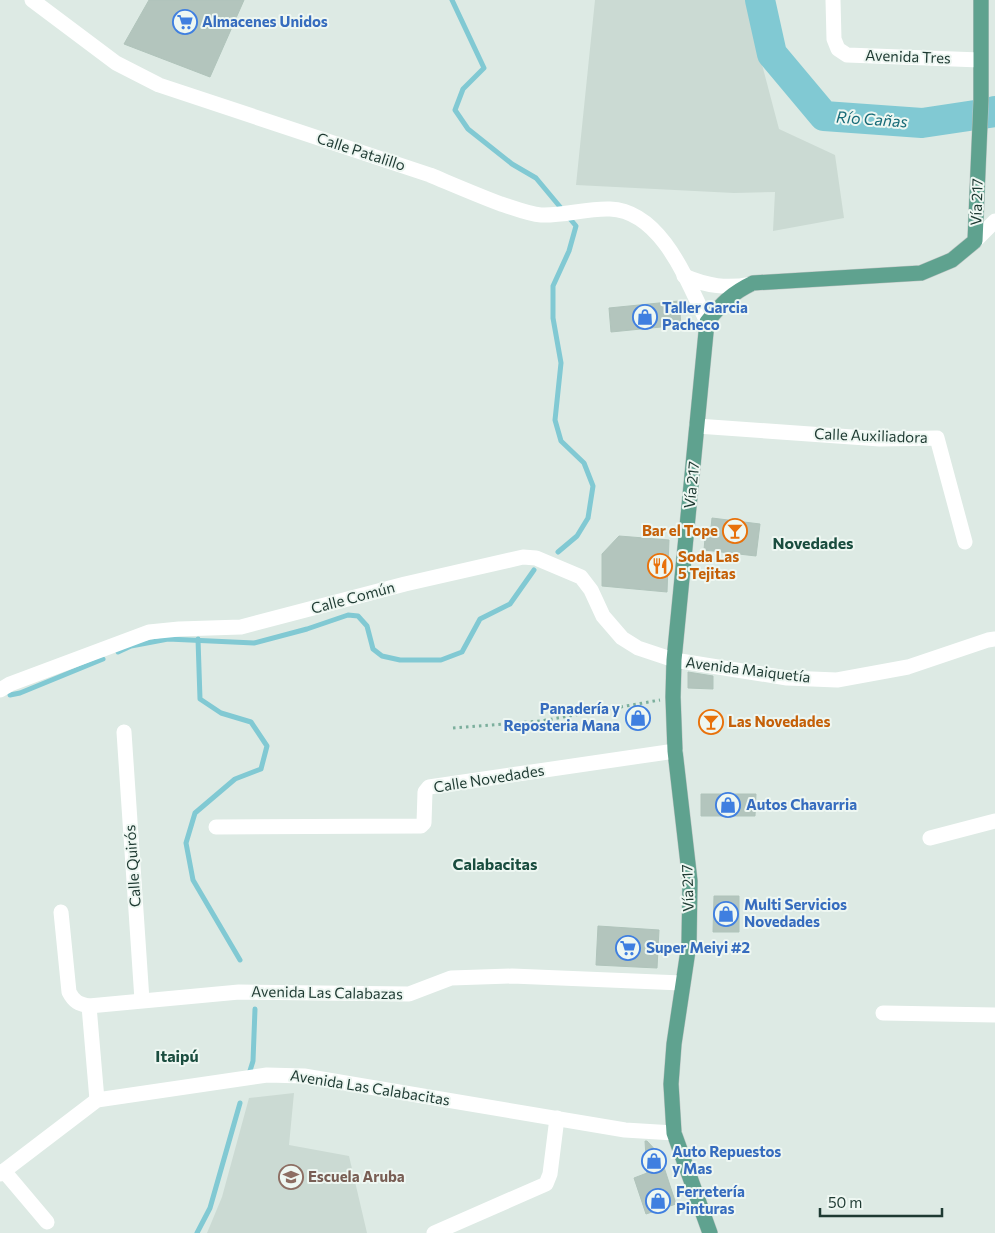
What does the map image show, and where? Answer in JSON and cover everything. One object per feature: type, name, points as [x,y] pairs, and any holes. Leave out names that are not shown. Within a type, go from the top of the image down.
[{"type":"main road","name":"Vía 217","points":[[710,1233],[674,1133],[671,1084],[674,1044],[689,944],[690,881],[675,752],[674,660],[708,322],[720,305],[736,292],[753,283],[921,273],[952,260],[975,241],[981,100],[981,0]]},
{"type":"street","name":"Calle Patalillo","points":[[32,0],[116,63],[159,85],[430,175],[510,207],[541,215],[611,209],[629,214],[647,223],[668,246],[708,322]]},
{"type":"street","name":"Avenida Tres","points":[[833,0],[834,39],[838,49],[847,55],[980,60]]},
{"type":"street","points":[[975,241],[995,221]]},
{"type":"street","points":[[684,276],[711,285],[739,286],[753,283]]},
{"type":"street","name":"Calle Auxiliadora","points":[[697,426],[880,439],[937,438],[965,542]]},
{"type":"street","name":"Calle Común","points":[[0,690],[10,684],[149,632],[179,628],[241,628],[405,584],[523,557],[536,558],[580,577],[590,590],[603,616],[622,638],[638,648],[674,660]]},
{"type":"street","name":"Avenida Maiquetía","points":[[674,660],[787,678],[837,680],[908,667],[995,639]]},
{"type":"street","name":"Calle Quirós","points":[[124,732],[142,1000]]},
{"type":"street","name":"Calle Novedades","points":[[216,827],[421,826],[424,823],[425,792],[430,787],[675,752]]},
{"type":"street","points":[[930,838],[995,821]]},
{"type":"street","points":[[61,912],[69,992],[79,1004],[89,1006],[97,1100]]},
{"type":"street","name":"Avenida Las Calabazas","points":[[89,1006],[239,992],[409,994],[451,978],[512,976],[682,983]]},
{"type":"street","points":[[883,1013],[995,1015]]},
{"type":"street","name":"Avenida Las Calabacitas","points":[[2,1173],[97,1100],[267,1075],[304,1076],[625,1130],[674,1133]]},
{"type":"street","points":[[434,1233],[546,1184],[550,1174],[557,1118]]},
{"type":"street","points":[[2,1173],[47,1222]]},
{"type":"path","points":[[453,728],[541,721],[673,697]]},
{"type":"shaded area","points":[[595,0],[745,0],[779,129],[835,155],[844,218],[773,231],[775,192],[734,193],[576,185]]},
{"type":"shaded area","name":"Escuela Aruba","points":[[294,1093],[289,1145],[349,1156],[367,1233],[207,1233],[222,1197],[249,1098]]},
{"type":"building","name":"Almacenes Unidos","points":[[149,0],[244,0],[210,77],[124,44]]},
{"type":"building","name":"Taller Garcia Pacheco","points":[[679,301],[681,325],[611,332],[609,308]]},
{"type":"building","points":[[712,518],[760,524],[756,556],[704,550],[705,538],[710,537]]},
{"type":"building","points":[[619,536],[669,540],[667,592],[602,586],[602,554]]},
{"type":"building","points":[[688,672],[713,676],[713,689],[688,688]]},
{"type":"building","name":"Autos Chavarria","points":[[701,794],[756,794],[755,816],[701,816]]},
{"type":"building","name":"Multi Servicios Novedades","points":[[714,896],[739,896],[739,932],[713,932]]},
{"type":"building","name":"Super Meiyi #2","points":[[598,926],[659,930],[657,968],[596,965]]},
{"type":"building","points":[[645,1141],[660,1155],[676,1204],[646,1214],[634,1178],[647,1173]]},
{"type":"waterway","points":[[452,0],[484,68],[463,89],[455,110],[468,129],[512,164],[536,178],[576,226],[569,251],[553,286],[553,318],[561,363],[555,420],[561,441],[584,463],[593,486],[588,518],[577,536],[558,552]]},
{"type":"waterway","name":"Río Cañas","points":[[760,0],[772,54],[824,116],[922,123],[995,111]]},
{"type":"waterway","points":[[118,652],[131,646],[168,639],[254,643],[307,629],[348,615],[358,616],[367,626],[373,649],[382,656],[400,660],[441,660],[462,652],[480,619],[510,604],[534,570]]},
{"type":"waterway","points":[[198,639],[200,699],[221,713],[251,722],[267,746],[261,769],[235,779],[195,813],[186,843],[193,880],[240,960]]},
{"type":"waterway","points":[[10,695],[20,693],[103,659]]},
{"type":"waterway","points":[[249,1074],[253,1061],[255,1009]]},
{"type":"waterway","points":[[197,1233],[210,1208],[240,1103]]},
{"type":"place","name":"Almacenes Unidos","points":[[185,22]]},
{"type":"place","name":"Taller Garcia Pacheco","points":[[645,317]]},
{"type":"place","name":"Bar el Tope","points":[[735,531]]},
{"type":"place","name":"Soda Las 5 Tejitas","points":[[660,566]]},
{"type":"place","name":"Panadería y Reposteria Mana","points":[[638,718]]},
{"type":"place","name":"Las Novedades","points":[[711,722]]},
{"type":"place","name":"Autos Chavarria","points":[[728,805]]},
{"type":"place","name":"Multi Servicios Novedades","points":[[726,914]]},
{"type":"place","name":"Super Meiyi #2","points":[[628,948]]},
{"type":"place","name":"Auto Repuestos y Mas","points":[[654,1161]]},
{"type":"place","name":"Escuela Aruba","points":[[291,1177]]},
{"type":"place","name":"Ferretería Pinturas","points":[[658,1201]]},
{"type":"district","name":"Novedades","points":[[813,543]]},
{"type":"district","name":"Calabacitas","points":[[495,864]]},
{"type":"district","name":"Itaipú","points":[[177,1056]]}]
